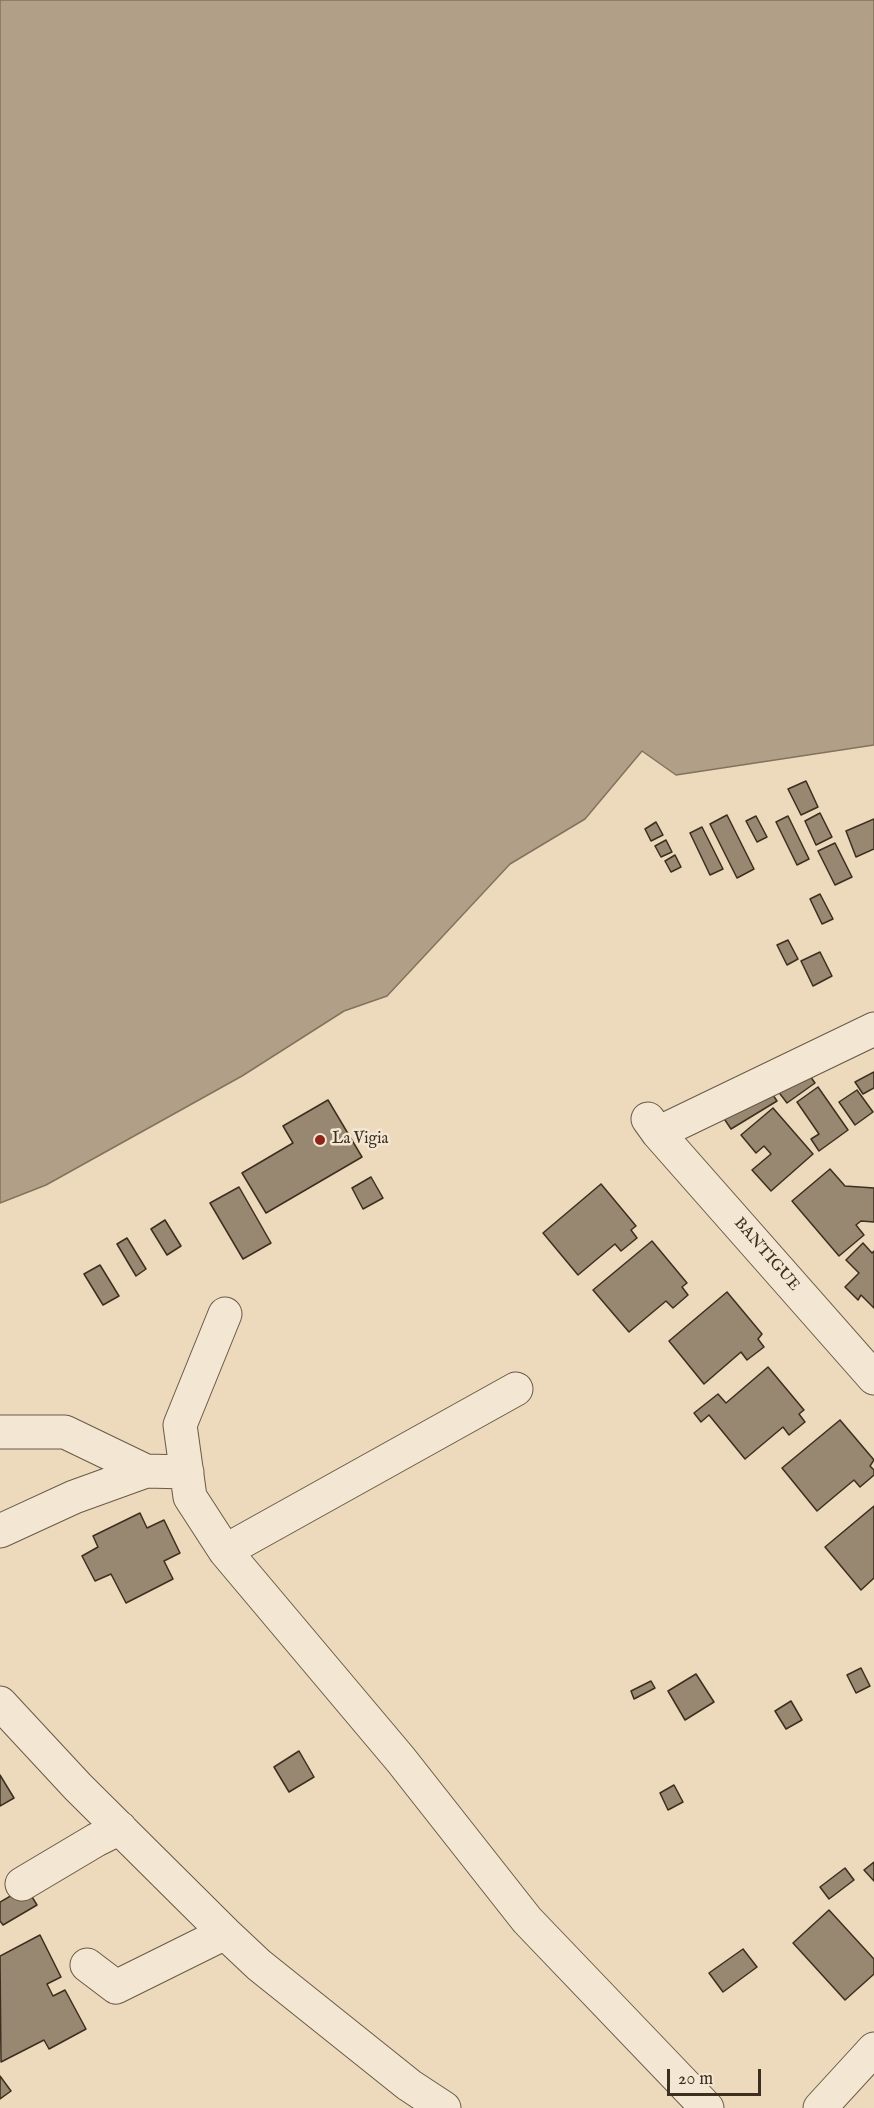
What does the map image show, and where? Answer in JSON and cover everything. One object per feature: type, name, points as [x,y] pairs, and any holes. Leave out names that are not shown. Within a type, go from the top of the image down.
[{"type":"street","name":"BANTIGUE","points":[[874,1029],[653,1126],[874,1378]]},
{"type":"street","points":[[225,1314],[180,1425],[190,1497],[225,1551],[401,1760],[527,1920],[707,2108]]},
{"type":"street","points":[[225,1551],[516,1389]]},
{"type":"street","points":[[0,1432],[65,1432],[146,1471]]},
{"type":"street","points":[[0,1531],[74,1497],[146,1471],[187,1472]]},
{"type":"street","points":[[0,1703],[225,1934],[317,2012],[409,2085],[444,2108]]},
{"type":"street","points":[[22,1884],[120,1828]]},
{"type":"street","points":[[87,1965],[116,1987],[225,1934]]},
{"type":"street","points":[[820,2108],[874,2049]]},
{"type":"shaded area","points":[[0,0],[874,0],[874,745],[676,775],[642,751],[585,819],[510,864],[387,996],[344,1011],[242,1076],[46,1185],[0,1203]]},
{"type":"building","points":[[806,781],[818,807],[801,815],[788,789]]},
{"type":"building","points":[[820,813],[832,837],[816,845],[805,821]]},
{"type":"building","points":[[727,815],[754,869],[737,878],[710,824]]},
{"type":"building","points":[[756,816],[767,837],[757,842],[746,821]]},
{"type":"building","points":[[788,816],[809,859],[797,865],[776,822]]},
{"type":"building","points":[[874,819],[874,849],[856,857],[846,831]]},
{"type":"building","points":[[656,822],[663,835],[651,841],[645,829]]},
{"type":"building","points":[[702,827],[723,869],[710,875],[690,833]]},
{"type":"building","points":[[666,840],[672,852],[661,857],[655,846]]},
{"type":"building","points":[[835,843],[852,877],[835,885],[818,851]]},
{"type":"building","points":[[675,855],[681,867],[671,872],[665,861]]},
{"type":"building","points":[[820,894],[833,919],[822,924],[810,899]]},
{"type":"building","points":[[788,940],[798,959],[787,965],[777,945]]},
{"type":"building","points":[[820,952],[832,976],[813,986],[801,961]]},
{"type":"building","points":[[803,1066],[815,1083],[787,1103],[774,1086]]},
{"type":"building","points":[[874,1072],[874,1088],[863,1094],[855,1082]]},
{"type":"building","points":[[767,1086],[777,1101],[731,1129],[721,1114]]},
{"type":"building","points":[[818,1087],[848,1130],[819,1151],[811,1139],[819,1134],[797,1102]]},
{"type":"building","points":[[857,1090],[873,1112],[855,1125],[839,1102]]},
{"type":"building","points":[[328,1100],[362,1157],[266,1213],[242,1173],[293,1143],[283,1126]]},
{"type":"building","points":[[773,1108],[813,1154],[771,1191],[752,1170],[771,1154],[764,1146],[756,1153],[741,1135]]},
{"type":"building","points":[[830,1169],[845,1186],[874,1188],[874,1222],[861,1221],[856,1225],[864,1235],[839,1256],[792,1201]]},
{"type":"building","points":[[371,1177],[383,1198],[363,1209],[352,1188]]},
{"type":"building","points":[[601,1184],[636,1226],[631,1230],[637,1238],[621,1251],[615,1244],[578,1275],[543,1233]]},
{"type":"building","points":[[239,1187],[271,1243],[243,1259],[210,1203]]},
{"type":"building","points":[[165,1220],[181,1246],[167,1255],[151,1229]]},
{"type":"building","points":[[127,1238],[146,1269],[136,1276],[117,1244]]},
{"type":"building","points":[[652,1241],[687,1283],[682,1287],[688,1295],[673,1308],[666,1301],[629,1332],[593,1290]]},
{"type":"building","points":[[863,1243],[872,1253],[874,1251],[874,1308],[861,1295],[858,1300],[845,1287],[859,1273],[846,1260]]},
{"type":"building","points":[[100,1265],[119,1296],[103,1305],[84,1274]]},
{"type":"building","points":[[727,1292],[762,1334],[758,1339],[764,1347],[747,1360],[741,1352],[704,1384],[669,1341]]},
{"type":"building","points":[[768,1367],[804,1410],[799,1414],[805,1422],[789,1435],[783,1427],[745,1459],[709,1415],[701,1422],[694,1413],[718,1394],[726,1403]]},
{"type":"building","points":[[840,1420],[874,1460],[870,1466],[874,1470],[874,1475],[860,1487],[854,1480],[817,1511],[782,1468]]},
{"type":"building","points":[[874,1506],[874,1578],[861,1590],[825,1547]]},
{"type":"building","points":[[140,1513],[147,1528],[164,1520],[180,1553],[164,1561],[173,1579],[126,1603],[111,1574],[95,1581],[82,1556],[98,1547],[93,1536]]},
{"type":"building","points":[[861,1668],[870,1686],[856,1693],[847,1675]]},
{"type":"building","points":[[696,1674],[714,1702],[685,1720],[668,1691]]},
{"type":"building","points":[[651,1681],[655,1688],[634,1699],[631,1691]]},
{"type":"building","points":[[791,1701],[802,1720],[786,1729],[775,1711]]},
{"type":"building","points":[[299,1751],[314,1777],[289,1792],[274,1767]]},
{"type":"building","points":[[0,1775],[14,1798],[0,1806]]},
{"type":"building","points":[[674,1785],[683,1802],[668,1810],[660,1793]]},
{"type":"building","points":[[874,1862],[874,1881],[864,1870]]},
{"type":"building","points":[[845,1868],[854,1880],[829,1899],[820,1887]]},
{"type":"building","points":[[26,1887],[37,1905],[3,1925],[0,1921],[0,1902]]},
{"type":"building","points":[[829,1910],[874,1959],[874,1974],[845,2000],[793,1943]]},
{"type":"building","points":[[40,1935],[61,1977],[47,1984],[53,1996],[65,1990],[86,2029],[49,2049],[44,2040],[1,2062],[0,1956]]},
{"type":"building","points":[[743,1949],[757,1967],[723,1992],[709,1973]]},
{"type":"building","points":[[0,2076],[11,2091],[0,2099]]},
{"type":"place","name":"La Vigia","points":[[320,1140]]}]
